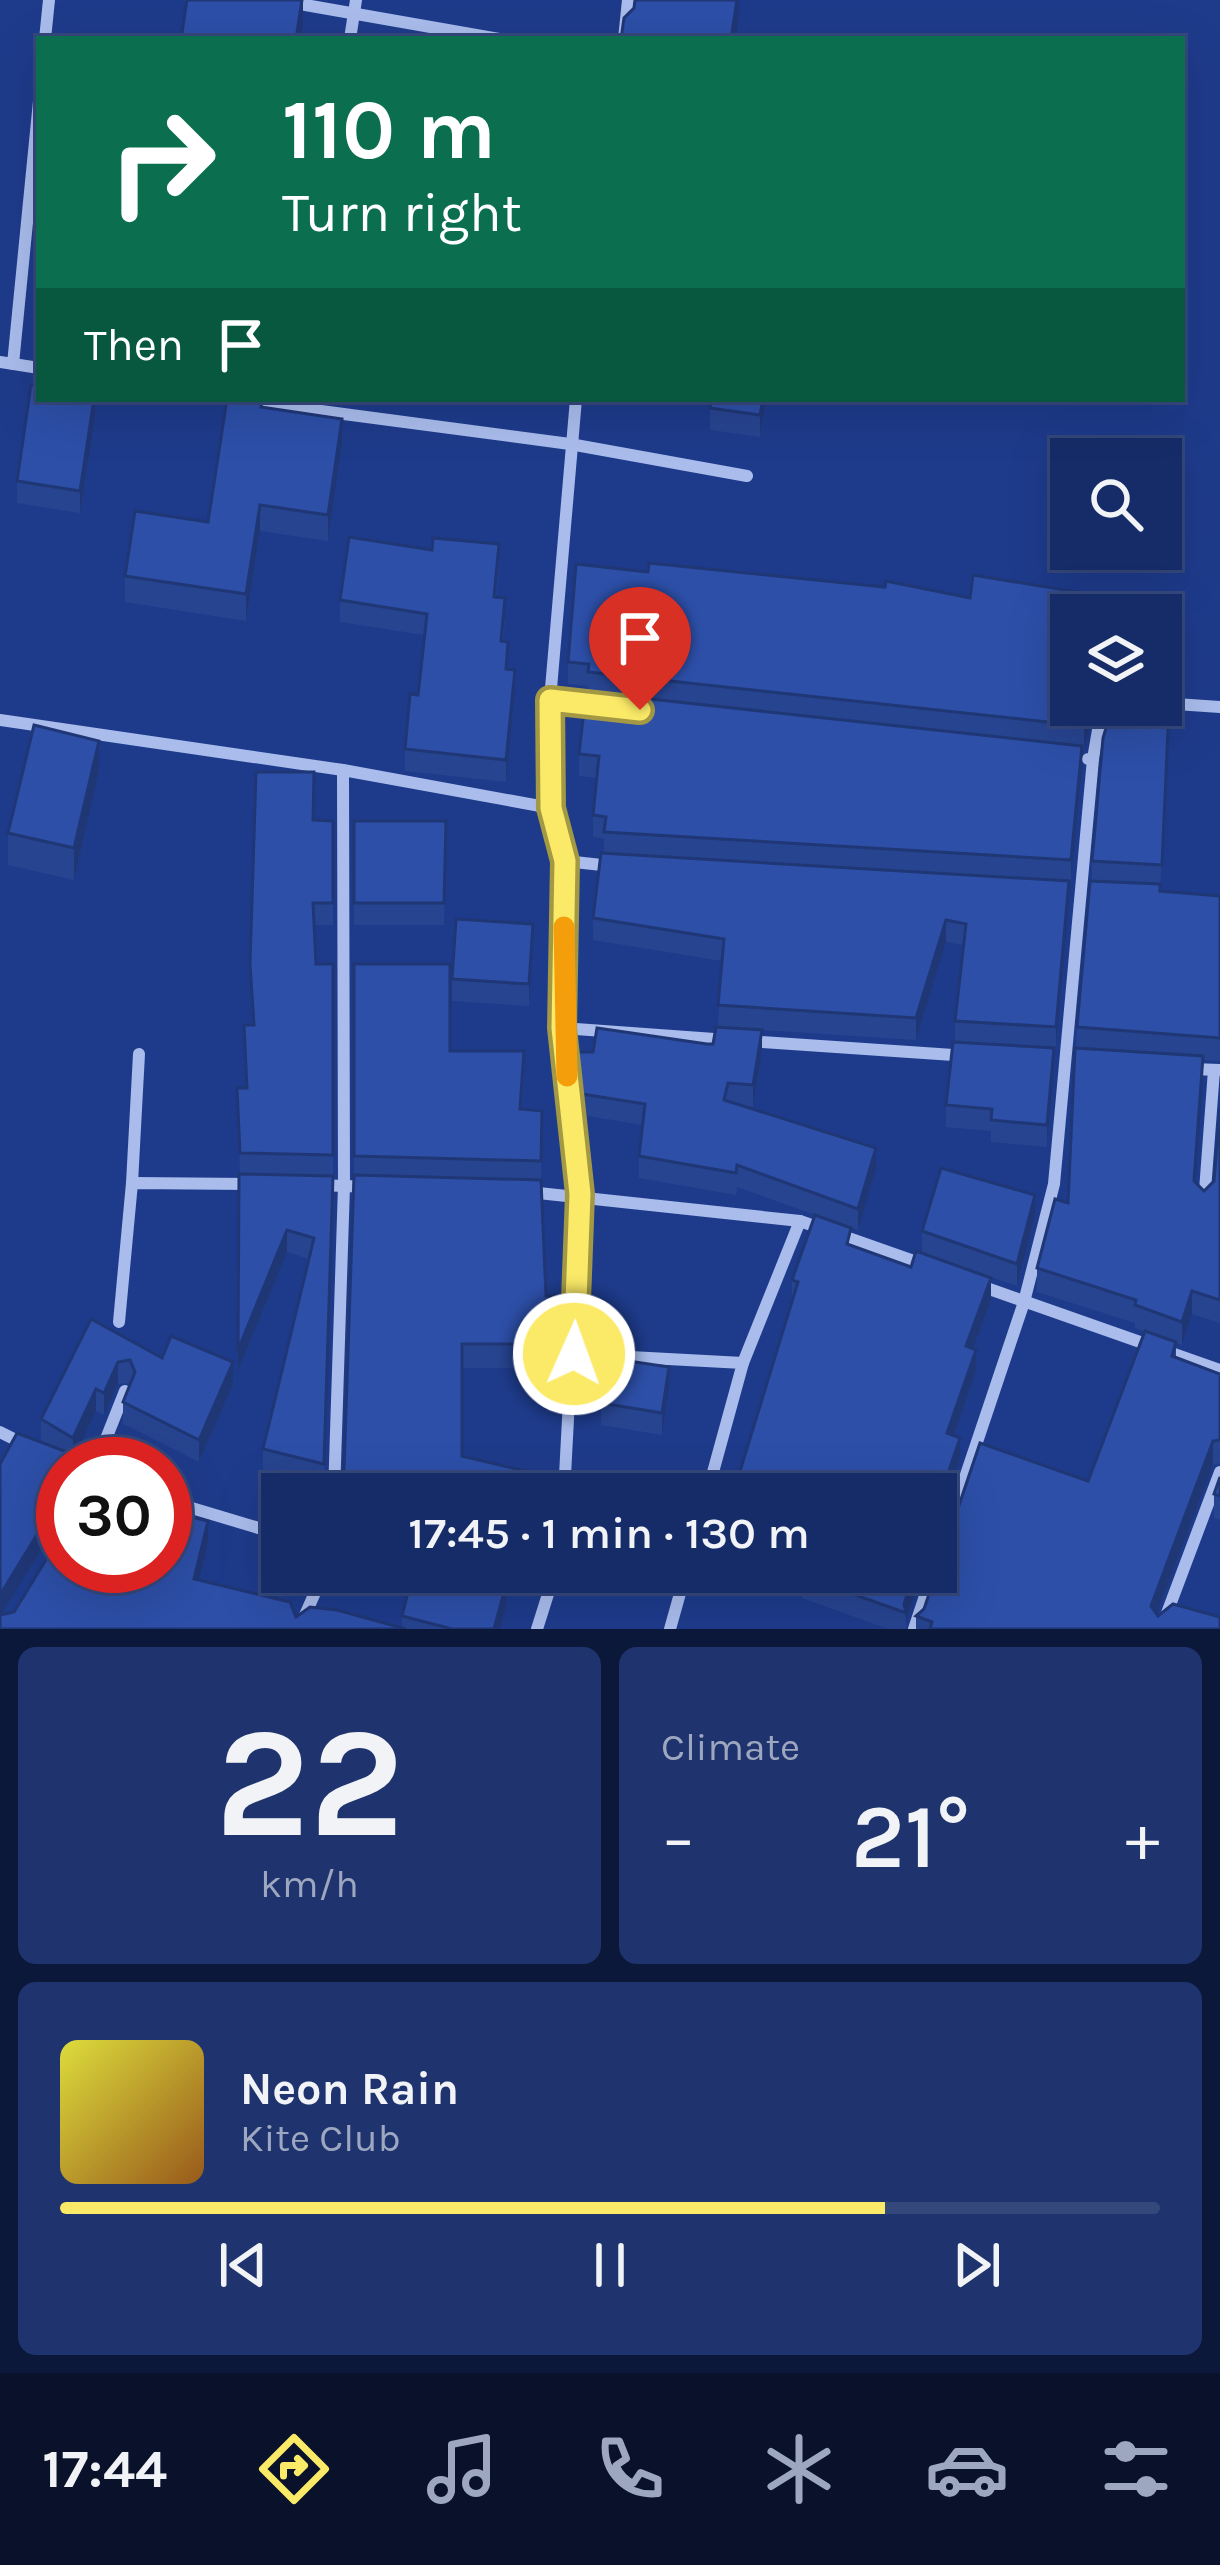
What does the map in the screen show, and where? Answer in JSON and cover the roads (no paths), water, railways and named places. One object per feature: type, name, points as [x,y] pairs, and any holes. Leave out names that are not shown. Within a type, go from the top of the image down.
[{"type":"street","points":[[45,36],[49,0]]},
{"type":"street","points":[[278,0],[356,6],[486,36]]},
{"type":"street","points":[[624,36],[628,0]]},
{"type":"street","points":[[351,36],[356,6]]},
{"type":"street","points":[[36,125],[6,363],[36,368]]},
{"type":"street","points":[[565,1473],[580,1194],[562,1028],[565,861],[551,808],[550,700],[576,402]]},
{"type":"street","points":[[287,404],[570,444],[747,476]]},
{"type":"street","points":[[550,700],[621,708]]},
{"type":"street","points":[[1182,704],[1220,707]]},
{"type":"street","points":[[0,720],[343,770],[551,808]]},
{"type":"street","points":[[957,1502],[1024,1302],[1054,1184],[1093,759],[1100,726]]},
{"type":"street","points":[[1070,757],[1093,759]]},
{"type":"street","points":[[335,1473],[344,1186],[343,770]]},
{"type":"street","points":[[565,861],[624,867]]},
{"type":"street","points":[[1057,891],[1104,894]]},
{"type":"street","points":[[562,1028],[974,1057]]},
{"type":"street","points":[[119,1322],[139,1054]]},
{"type":"street","points":[[1042,1061],[1087,1064]]},
{"type":"street","points":[[1172,1068],[1217,1070],[1204,1204]]},
{"type":"street","points":[[132,1183],[273,1185]]},
{"type":"street","points":[[296,1185],[391,1187]]},
{"type":"street","points":[[509,1192],[580,1194],[800,1221],[944,1272]]},
{"type":"street","points":[[713,1473],[743,1363],[800,1221]]},
{"type":"street","points":[[964,1279],[1220,1370]]},
{"type":"street","points":[[574,1354],[743,1363]]},
{"type":"street","points":[[107,1437],[125,1391]]},
{"type":"street","points":[[0,1432],[36,1450]]},
{"type":"street","points":[[1161,1629],[1220,1472]]},
{"type":"street","points":[[192,1508],[261,1529]]},
{"type":"street","points":[[299,1629],[315,1593]]},
{"type":"street","points":[[537,1629],[548,1593]]},
{"type":"street","points":[[670,1629],[680,1593]]},
{"type":"street","points":[[914,1629],[926,1593]]}]
